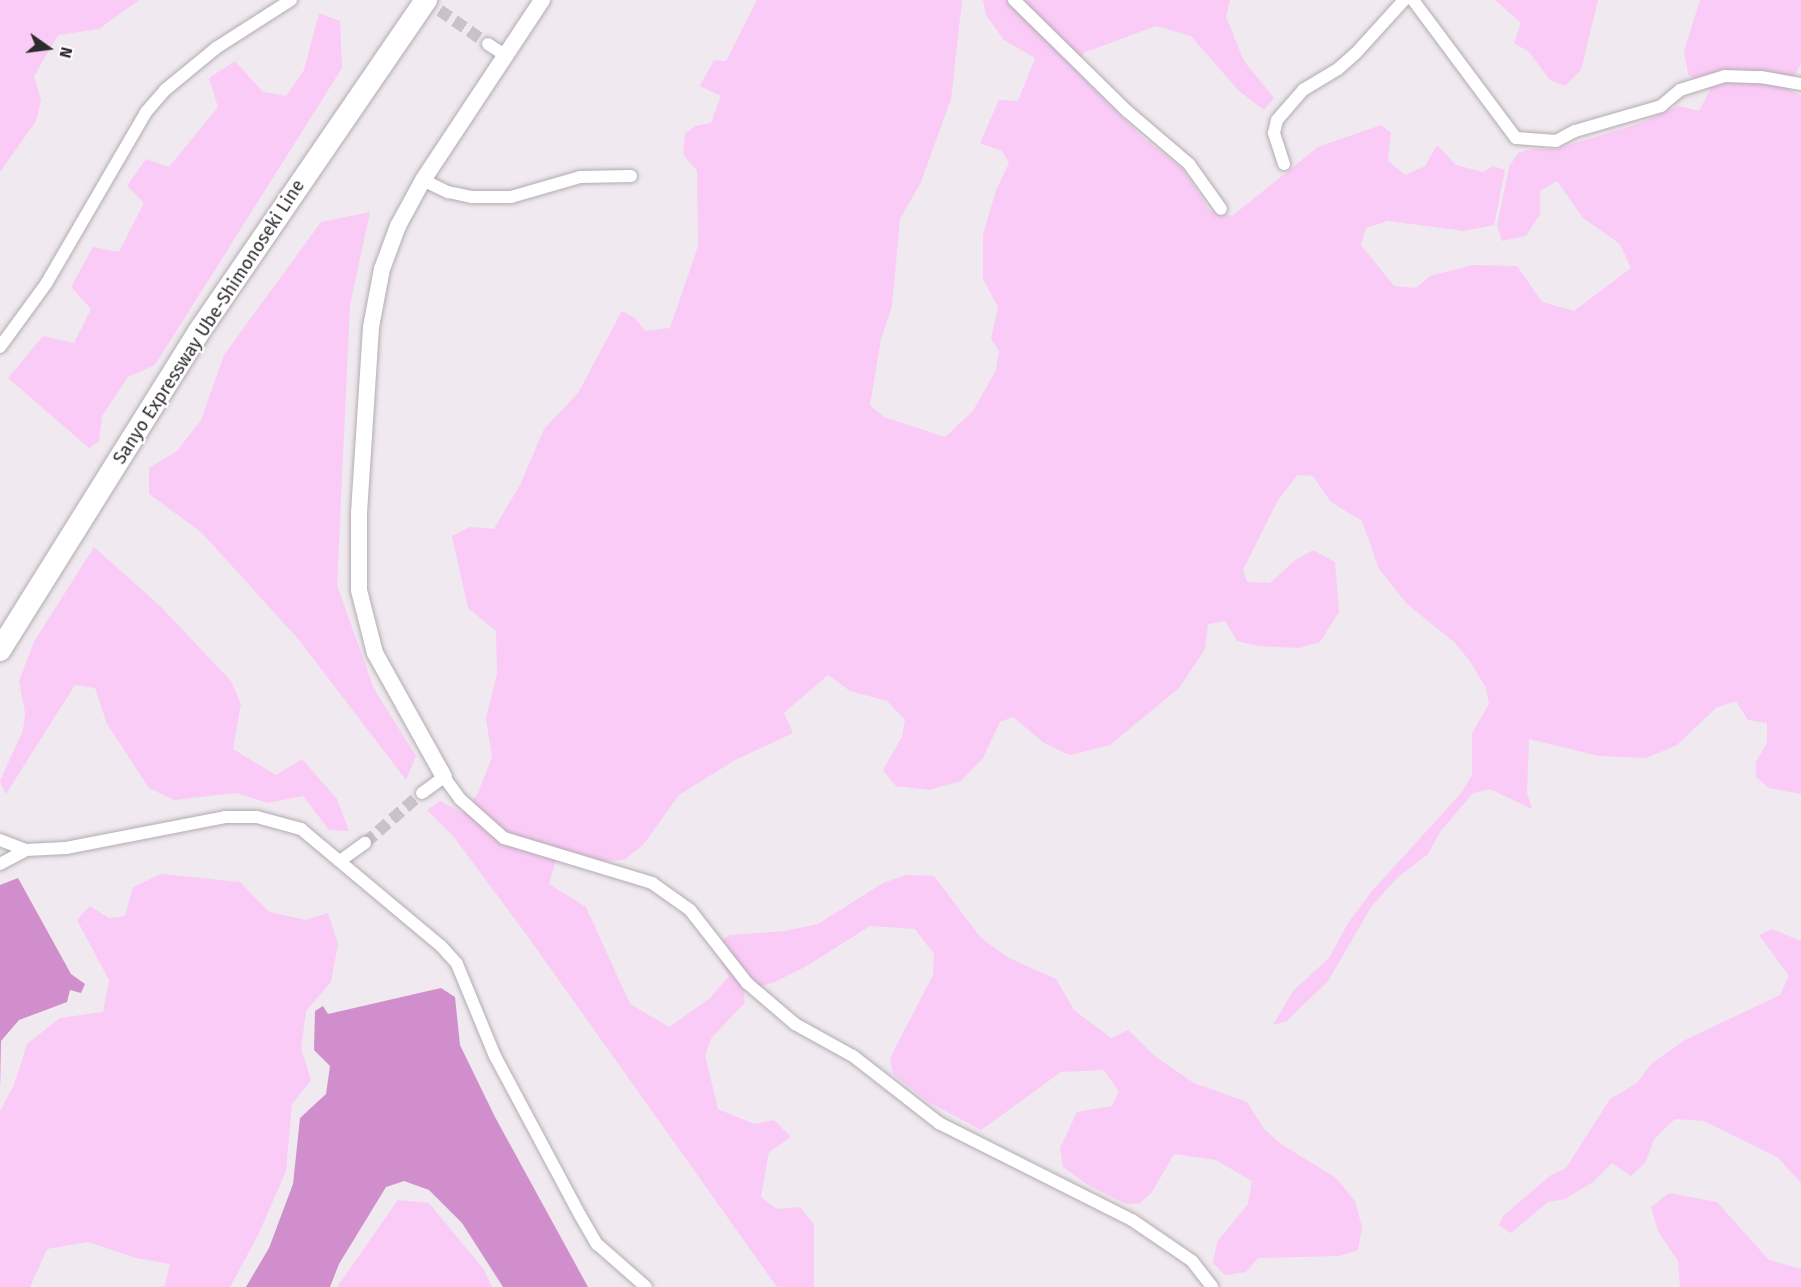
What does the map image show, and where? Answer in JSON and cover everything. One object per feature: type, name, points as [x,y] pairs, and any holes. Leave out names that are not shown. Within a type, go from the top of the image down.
[{"type":"highway","name":"Sanyo Expressway Ube-Shimonoseki Line","points":[[0,650],[198,333],[426,0]]},
{"type":"street","points":[[0,347],[46,284],[146,112],[165,90],[216,48],[291,0]]},
{"type":"street","points":[[542,0],[423,180],[398,226],[382,269],[371,327],[357,554],[361,602],[375,653],[444,777],[467,806],[504,838],[533,850],[625,872],[669,894],[690,910],[753,989],[795,1024],[853,1056],[939,1123],[1131,1220],[1192,1261],[1212,1287]]},
{"type":"street","points":[[1014,0],[1127,111],[1189,164],[1221,209]]},
{"type":"street","points":[[1284,164],[1274,133],[1277,120],[1303,90],[1338,69],[1356,53],[1404,0]]},
{"type":"street","points":[[1413,0],[1516,138],[1556,141],[1575,131],[1661,106],[1680,90],[1725,76],[1761,76],[1801,84]]},
{"type":"street","points":[[488,44],[506,55]]},
{"type":"street","points":[[423,180],[448,192],[472,198],[511,197],[580,177],[631,176]]},
{"type":"street","points":[[422,793],[444,777]]},
{"type":"street","points":[[0,840],[26,850],[66,848],[198,820],[257,817],[301,829],[441,946],[457,964],[495,1056],[580,1215],[597,1244],[619,1267],[646,1287]]},
{"type":"street","points":[[340,861],[365,843]]},
{"type":"street","points":[[0,864],[26,850]]},
{"type":"shaded area","points":[[0,0],[139,0],[99,29],[58,35],[34,76],[41,100],[36,121],[0,172]]},
{"type":"shaded area","points":[[757,0],[962,0],[951,99],[921,182],[900,219],[892,306],[881,339],[870,405],[884,417],[945,437],[973,411],[996,370],[999,351],[991,339],[998,307],[983,279],[983,235],[996,190],[1009,163],[1002,151],[980,143],[999,100],[1018,101],[1035,58],[1004,40],[986,15],[983,0],[1230,0],[1226,17],[1244,61],[1274,98],[1264,110],[1239,91],[1191,36],[1156,26],[1083,53],[1078,73],[1142,137],[1182,168],[1210,211],[1232,216],[1318,147],[1381,125],[1391,133],[1388,161],[1405,175],[1425,166],[1437,145],[1456,165],[1483,172],[1493,166],[1505,170],[1494,225],[1464,231],[1388,221],[1366,228],[1361,245],[1394,286],[1416,288],[1430,276],[1473,265],[1517,266],[1542,302],[1574,311],[1631,268],[1620,244],[1583,218],[1557,181],[1540,191],[1540,214],[1526,236],[1502,241],[1497,226],[1509,167],[1518,153],[1531,149],[1555,149],[1638,124],[1678,106],[1699,111],[1710,90],[1688,74],[1684,51],[1700,0],[1801,0],[1801,63],[1788,89],[1801,96],[1801,794],[1769,788],[1756,777],[1756,762],[1767,743],[1767,723],[1748,720],[1736,701],[1716,708],[1677,745],[1646,758],[1599,756],[1529,739],[1527,793],[1532,809],[1490,789],[1473,793],[1440,832],[1428,854],[1398,877],[1371,907],[1328,981],[1287,1021],[1273,1025],[1293,991],[1329,958],[1348,923],[1372,891],[1462,792],[1472,775],[1472,733],[1489,704],[1486,688],[1469,660],[1454,642],[1407,604],[1379,569],[1362,521],[1331,502],[1313,476],[1297,475],[1277,502],[1243,570],[1247,582],[1270,583],[1294,561],[1313,550],[1335,562],[1339,612],[1320,642],[1299,648],[1258,646],[1237,641],[1225,621],[1208,624],[1205,649],[1179,688],[1110,745],[1070,755],[1044,743],[1013,717],[1000,722],[983,758],[961,781],[929,790],[896,786],[883,770],[902,737],[905,720],[887,701],[850,691],[828,675],[784,713],[793,733],[735,760],[679,795],[643,845],[624,860],[601,861],[559,849],[549,884],[586,907],[630,1004],[669,1027],[709,999],[729,976],[713,948],[729,935],[785,931],[818,924],[883,883],[906,875],[934,876],[981,938],[1009,958],[1056,979],[1074,1010],[1111,1038],[1128,1030],[1156,1057],[1194,1083],[1247,1102],[1264,1129],[1281,1144],[1336,1178],[1355,1201],[1362,1227],[1358,1250],[1338,1256],[1258,1258],[1246,1272],[1225,1275],[1213,1263],[1217,1242],[1248,1204],[1252,1181],[1216,1160],[1174,1154],[1152,1192],[1140,1203],[1126,1204],[1088,1185],[1063,1167],[1060,1148],[1077,1112],[1112,1106],[1119,1092],[1104,1070],[1061,1072],[981,1130],[927,1101],[893,1074],[890,1058],[933,975],[934,954],[915,929],[870,926],[805,967],[775,982],[744,991],[745,1003],[712,1037],[705,1055],[718,1109],[754,1124],[774,1120],[791,1137],[769,1152],[761,1197],[777,1209],[800,1207],[814,1224],[814,1287],[777,1287],[526,934],[453,836],[427,810],[440,801],[463,813],[478,793],[492,758],[486,718],[497,674],[496,631],[468,608],[452,536],[470,527],[494,529],[521,483],[544,429],[578,393],[622,311],[635,318],[645,331],[670,328],[698,246],[697,171],[683,154],[685,134],[695,126],[711,123],[721,96],[700,86],[714,60],[726,61]]},
{"type":"shaded area","points":[[1495,0],[1598,0],[1581,70],[1565,86],[1550,80],[1529,52],[1514,43],[1521,23]]},
{"type":"shaded area","points":[[319,13],[340,21],[342,68],[155,365],[128,377],[102,416],[99,441],[89,448],[8,378],[43,336],[74,343],[91,309],[71,287],[93,247],[119,252],[144,203],[127,186],[146,159],[169,167],[218,107],[209,78],[235,61],[263,92],[286,96],[304,70]]},
{"type":"shaded area","points":[[370,212],[350,305],[337,585],[374,689],[416,756],[406,780],[299,640],[201,532],[149,494],[149,468],[177,451],[201,420],[224,355],[321,222]]},
{"type":"shaded area","points":[[94,547],[160,606],[231,681],[241,704],[233,749],[276,775],[302,759],[337,799],[349,831],[329,830],[303,796],[268,803],[236,793],[174,800],[149,788],[107,724],[95,688],[75,685],[6,794],[0,781],[23,730],[25,713],[19,681],[35,640]]},
{"type":"shaded area","points":[[161,874],[240,882],[269,912],[306,920],[328,913],[338,944],[331,982],[306,1011],[301,1048],[311,1080],[292,1104],[286,1171],[258,1235],[230,1287],[161,1287],[165,1285],[170,1264],[136,1258],[88,1242],[47,1249],[30,1287],[0,1287],[0,1111],[14,1085],[27,1044],[60,1018],[103,1012],[109,980],[77,920],[90,906],[109,918],[125,916],[133,887]]},
{"type":"shaded area","points":[[18,878],[71,974],[85,984],[81,993],[70,990],[67,1002],[19,1020],[1,1041],[0,1089],[0,885]]},
{"type":"shaded area","points":[[1772,929],[1801,941],[1801,1183],[1777,1157],[1704,1121],[1675,1119],[1655,1138],[1645,1163],[1631,1176],[1612,1163],[1593,1182],[1565,1199],[1548,1202],[1511,1233],[1499,1225],[1503,1216],[1551,1175],[1566,1168],[1610,1099],[1637,1083],[1651,1064],[1685,1040],[1780,995],[1789,976],[1759,935]]},
{"type":"shaded area","points":[[441,988],[455,997],[460,1045],[495,1117],[588,1287],[503,1287],[462,1223],[429,1190],[404,1181],[386,1187],[339,1264],[330,1287],[246,1287],[269,1248],[293,1184],[300,1118],[326,1094],[330,1066],[314,1050],[315,1011],[323,1006],[328,1014]]},
{"type":"shaded area","points":[[1669,1193],[1717,1202],[1769,1260],[1801,1269],[1801,1287],[1680,1287],[1678,1261],[1658,1231],[1651,1207]]},
{"type":"shaded area","points":[[398,1200],[429,1203],[484,1270],[492,1287],[337,1287]]},
{"type":"tunnel","points":[[425,0],[488,44]]},
{"type":"tunnel","points":[[365,843],[422,793]]}]
